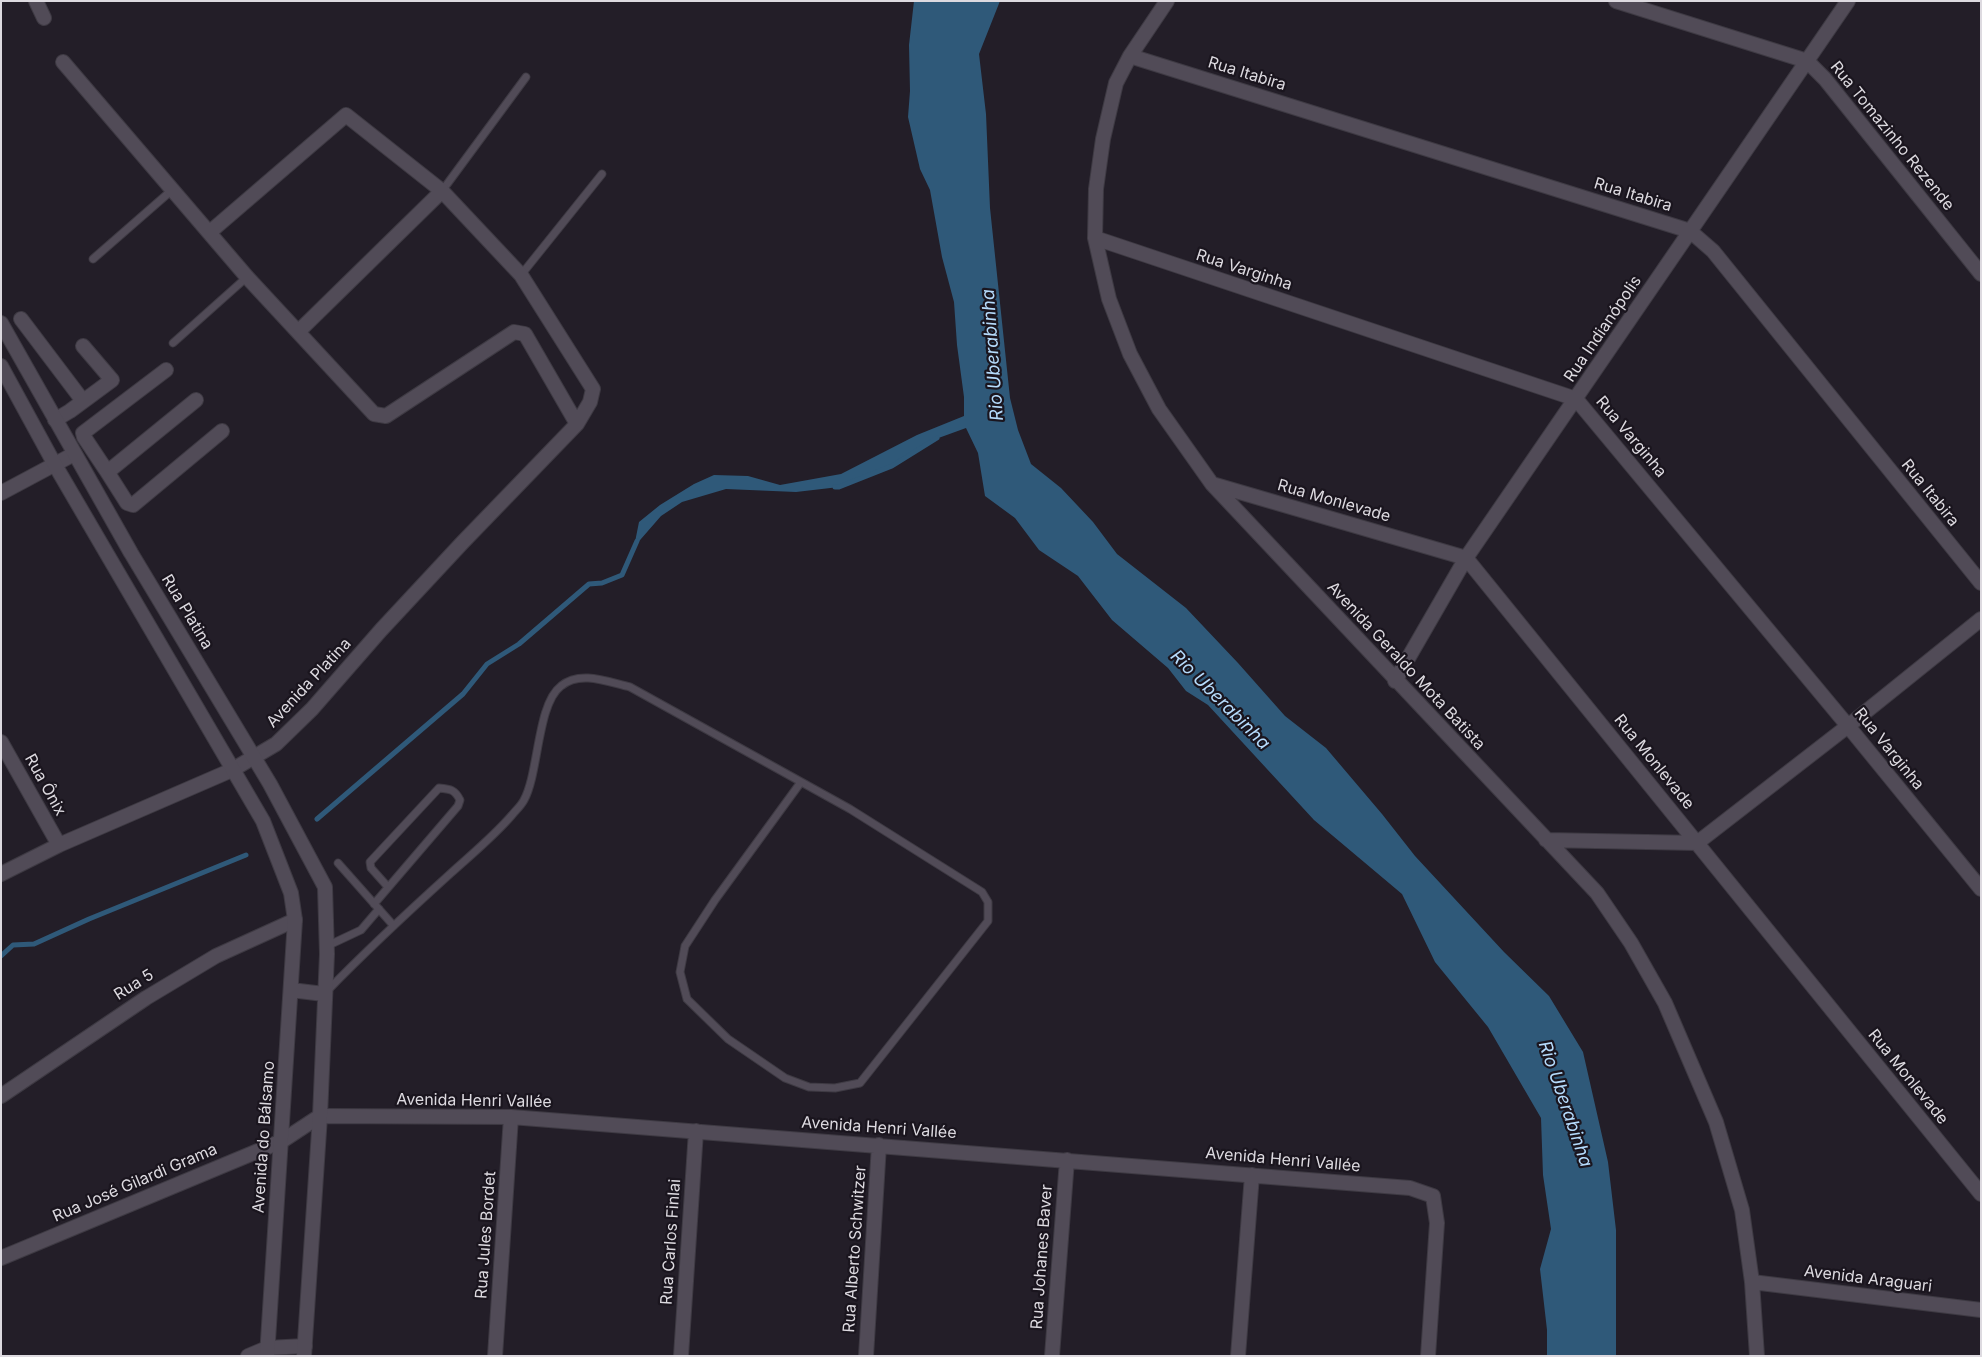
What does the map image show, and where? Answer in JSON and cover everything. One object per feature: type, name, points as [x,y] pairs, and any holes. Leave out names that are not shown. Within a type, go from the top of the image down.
[{"type":"street","points":[[36,1],[44,18]]},
{"type":"street","name":"Avenida Geraldo Mota Batista","points":[[1166,1],[1130,56],[1116,83],[1103,139],[1096,189],[1095,238],[1109,299],[1130,354],[1159,409],[1212,484],[1395,681],[1597,893],[1631,943],[1665,1003],[1716,1122],[1742,1210],[1752,1282],[1757,1356]]},
{"type":"street","name":"Rua Tomazinho Rezende","points":[[1616,1],[1806,61],[1825,79],[1981,274]]},
{"type":"street","name":"Rua Indianópolis","points":[[1395,681],[1466,558],[1848,1]]},
{"type":"street","name":"Rua Itabira","points":[[1130,56],[1690,231],[1713,252],[1981,582]]},
{"type":"street","points":[[63,62],[247,277],[374,414],[386,416],[514,332],[525,334],[577,424]]},
{"type":"street","points":[[210,232],[346,115],[442,191],[521,275]]},
{"type":"street","points":[[298,331],[442,191]]},
{"type":"street","name":"Rua Varginha","points":[[1095,238],[1576,399],[1981,889]]},
{"type":"street","name":"Avenida Platina","points":[[1,874],[59,845],[232,770],[276,744],[312,709],[381,630],[577,424],[590,402],[593,389],[521,275]]},
{"type":"street","points":[[21,319],[83,401]]},
{"type":"street","name":"Rua Platina","points":[[1,323],[74,454],[289,820],[325,887],[326,946]]},
{"type":"street","points":[[83,346],[128,398]]},
{"type":"street","points":[[1,366],[55,465],[263,821],[291,893],[295,920]]},
{"type":"street","points":[[166,370],[83,433],[127,503],[133,504],[222,432]]},
{"type":"street","points":[[55,420],[112,380]]},
{"type":"street","points":[[106,470],[110,470],[196,400]]},
{"type":"street","points":[[1,493],[74,454]]},
{"type":"street","name":"Rua Monlevade","points":[[1212,484],[1466,558],[1981,1194]]},
{"type":"street","points":[[1546,840],[1697,843],[1848,726],[1981,619]]},
{"type":"street","name":"Rua Ônix","points":[[1,742],[59,845]]},
{"type":"street","name":"Avenida do Bálsamo","points":[[267,1352],[295,920]]},
{"type":"street","name":"Rua 5","points":[[1,1096],[161,989],[216,956],[295,920]]},
{"type":"street","points":[[248,1356],[267,1352],[305,1351],[320,1116],[326,946]]},
{"type":"street","points":[[291,990],[324,994]]},
{"type":"street","name":"Rua José Gilardi Grama","points":[[1,1258],[282,1141],[320,1116]]},
{"type":"street","name":"Avenida Henri Vallée","points":[[320,1116],[511,1117],[1410,1188],[1433,1196],[1437,1223],[1428,1356]]},
{"type":"street","name":"Rua Jules Bordet","points":[[495,1356],[511,1117]]},
{"type":"street","name":"Rua Carlos Finlai","points":[[681,1356],[696,1131]]},
{"type":"street","name":"Rua Alberto Schwitzer","points":[[866,1356],[880,1145]]},
{"type":"street","name":"Rua Johanes Baver","points":[[1052,1356],[1067,1160]]},
{"type":"street","points":[[1238,1356],[1252,1175]]},
{"type":"street","name":"Avenida Araguari","points":[[1752,1282],[1981,1310]]},
{"type":"lane","points":[[442,191],[526,77]]},
{"type":"lane","points":[[521,275],[602,174]]},
{"type":"lane","points":[[93,259],[172,190]]},
{"type":"lane","points":[[174,343],[247,277]]},
{"type":"lane","points":[[324,994],[393,926],[500,828],[524,801],[533,773],[539,736],[550,702],[559,686],[575,678],[598,679],[630,687],[850,809],[982,892],[988,902],[988,921],[860,1083],[835,1088],[809,1087],[784,1078],[728,1039],[687,999],[680,972],[685,946],[715,900],[801,782]]},
{"type":"lane","points":[[326,946],[361,930],[388,887],[458,806],[460,800],[456,792],[451,788],[440,788],[370,862],[371,868],[388,887]]},
{"type":"lane","points":[[338,863],[393,926]]},
{"type":"water","name":"Rio Uberabinha","points":[[914,1],[1000,1],[979,54],[986,114],[990,208],[1010,398],[1018,430],[1031,464],[1061,488],[1093,522],[1117,554],[1186,608],[1285,716],[1326,748],[1415,856],[1504,952],[1549,996],[1583,1052],[1608,1162],[1616,1230],[1616,1356],[1547,1356],[1547,1330],[1540,1269],[1551,1229],[1543,1175],[1541,1118],[1488,1027],[1435,962],[1402,894],[1314,820],[1208,705],[1186,691],[1168,668],[1112,620],[1078,576],[1039,550],[1015,518],[985,496],[978,453],[966,428],[933,440],[892,466],[839,487],[796,492],[726,489],[682,502],[661,516],[634,547],[639,522],[660,505],[694,484],[714,475],[748,476],[780,485],[841,474],[917,435],[964,416],[964,397],[957,345],[954,302],[942,257],[930,190],[920,169],[908,117],[910,91],[909,45]]},
{"type":"waterway","points":[[835,487],[892,466],[937,438]]},
{"type":"waterway","points":[[317,819],[463,694],[487,664],[519,644],[589,584],[602,583],[622,575],[637,541]]},
{"type":"waterway","points":[[1,956],[13,945],[34,944],[89,919],[246,855]]}]
